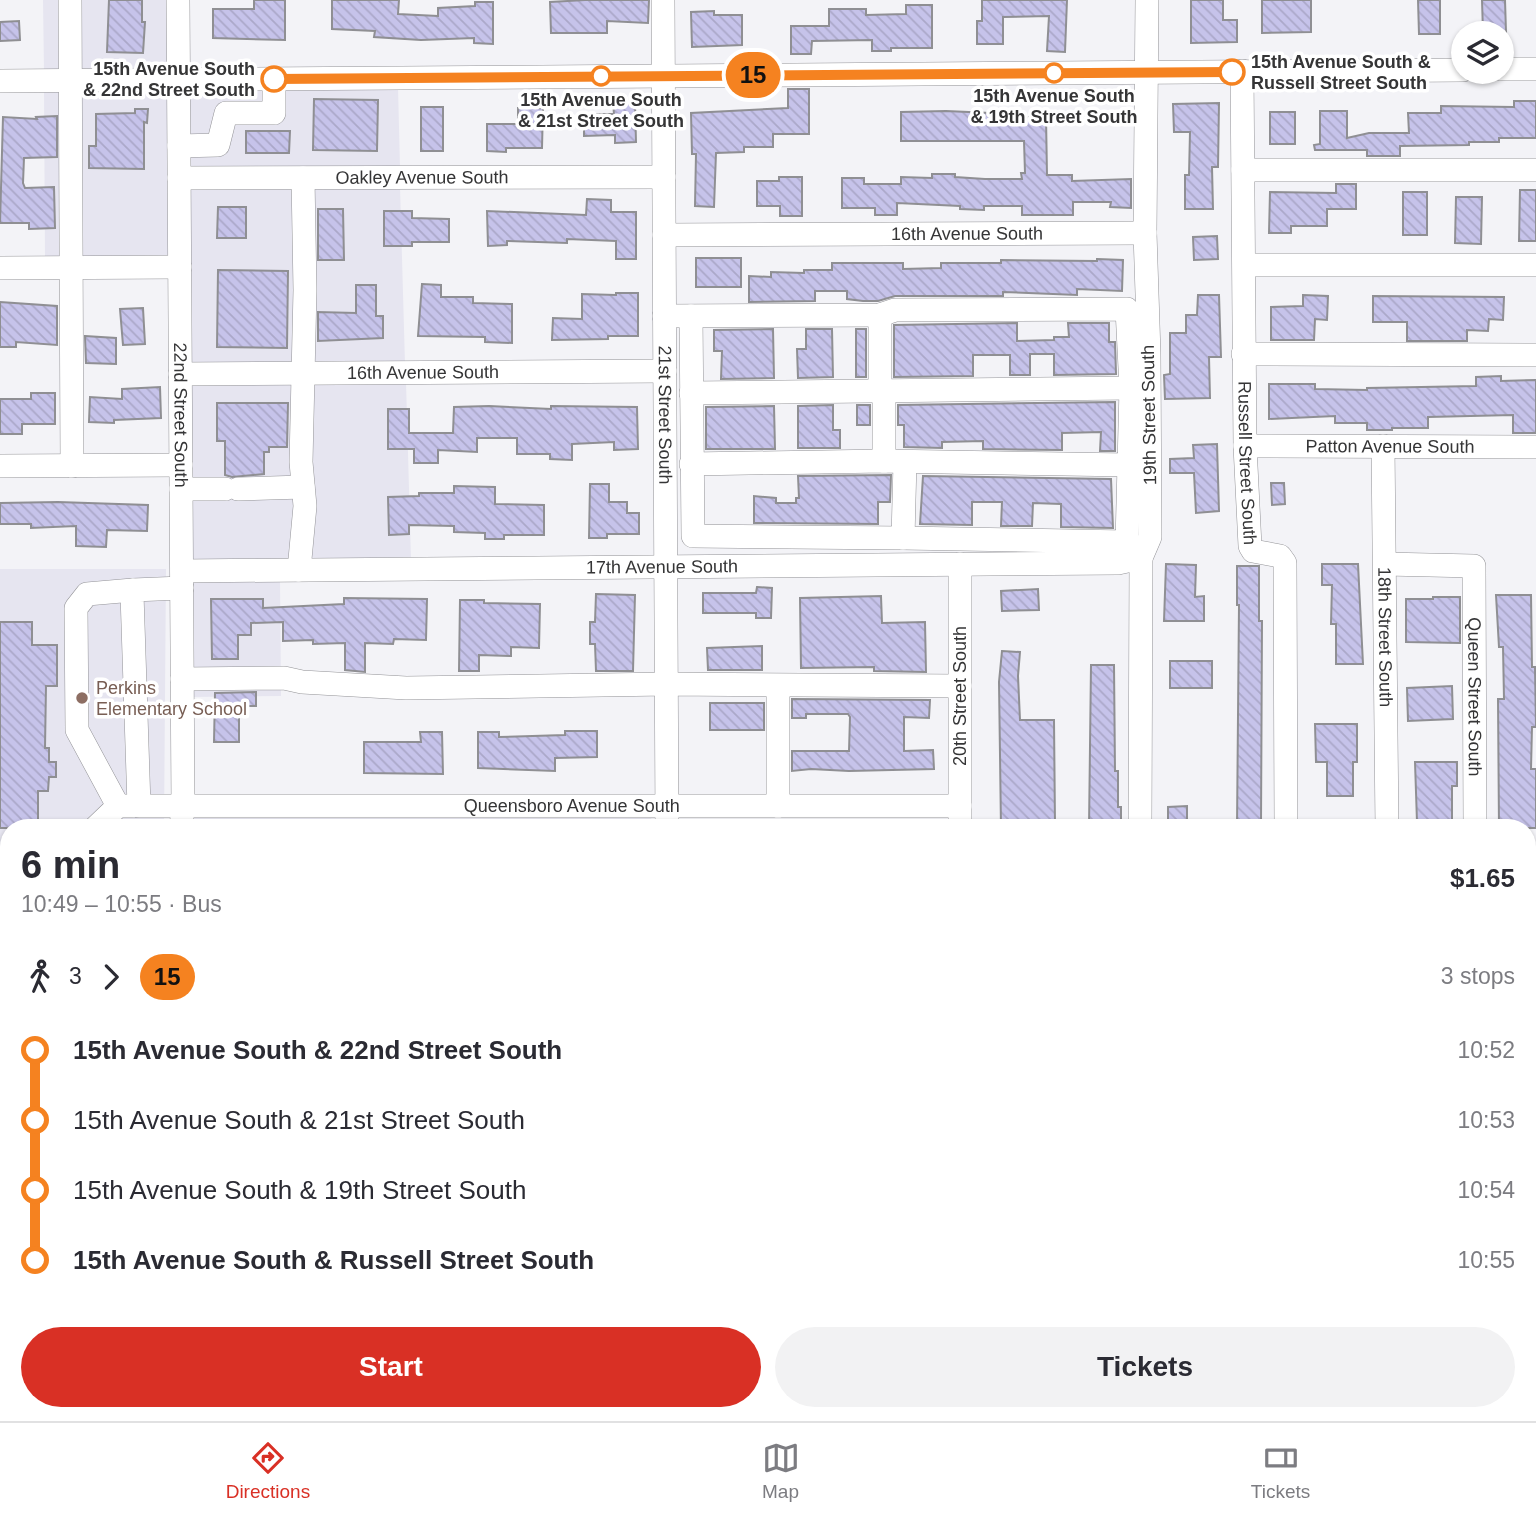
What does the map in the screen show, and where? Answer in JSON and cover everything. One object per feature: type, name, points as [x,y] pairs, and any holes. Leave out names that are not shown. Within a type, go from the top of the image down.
[{"type":"street","points":[[70,0],[72,466]]},
{"type":"street","name":"22nd Street South","points":[[178,0],[182,818]]},
{"type":"street","name":"21st Street South","points":[[663,0],[667,817]]},
{"type":"street","name":"19th Street South","points":[[1140,819],[1141,558],[1150,537],[1145,233],[1147,0]]},
{"type":"street","points":[[1514,69],[1536,69]]},
{"type":"street","points":[[0,81],[1451,70]]},
{"type":"street","name":"Russell Street South","points":[[1242,72],[1244,446],[1250,546],[1253,551],[1280,556],[1285,563],[1286,819]]},
{"type":"street","points":[[179,146],[218,145],[226,113],[226,79]]},
{"type":"street","points":[[226,113],[274,113],[274,79]]},
{"type":"street","points":[[1243,170],[1536,170]]},
{"type":"street","name":"Oakley Avenue South","points":[[179,178],[664,177]]},
{"type":"street","points":[[299,570],[304,527],[303,178]]},
{"type":"street","name":"16th Avenue South","points":[[664,235],[1145,233]]},
{"type":"street","points":[[1244,265],[1536,265]]},
{"type":"street","points":[[0,268],[180,267]]},
{"type":"street","points":[[664,316],[880,315],[895,310],[1127,309],[1131,388],[1127,542],[693,536],[691,316]]},
{"type":"street","points":[[880,315],[882,390],[895,461],[903,538]]},
{"type":"street","points":[[1243,354],[1536,355]]},
{"type":"street","name":"16th Avenue South","points":[[180,374],[665,371]]},
{"type":"street","points":[[691,393],[1131,388]]},
{"type":"street","name":"Patton Avenue South","points":[[1244,446],[1536,447]]},
{"type":"street","name":"18th Street South","points":[[1383,446],[1387,819]]},
{"type":"street","points":[[691,464],[895,461],[1129,465]]},
{"type":"street","points":[[0,466],[181,465]]},
{"type":"street","points":[[181,489],[303,487]]},
{"type":"street","name":"17th Avenue South","points":[[129,806],[77,730],[76,608],[87,594],[133,590],[182,580],[299,570],[1118,563],[1141,558]]},
{"type":"street","name":"20th Street South","points":[[960,564],[960,817]]},
{"type":"street","name":"Queen Street South","points":[[1385,564],[1474,566],[1475,819]]},
{"type":"street","points":[[109,819],[129,806],[133,590]]},
{"type":"street","points":[[183,679],[284,678],[302,682],[406,688],[666,684],[960,686]]},
{"type":"street","points":[[778,686],[778,806]]},
{"type":"street","name":"Queensboro Avenue South","points":[[129,806],[182,818],[667,817],[778,806],[960,817]]},
{"type":"shaded area","points":[[43,0],[170,0],[170,70],[44,71]]},
{"type":"shaded area","points":[[398,87],[400,168],[187,169],[187,89]]},
{"type":"shaded area","points":[[170,89],[171,258],[45,258],[44,90]]},
{"type":"shaded area","points":[[187,187],[400,187],[405,364],[189,365]]},
{"type":"shaded area","points":[[406,382],[411,560],[190,562],[189,384]]},
{"type":"shaded area","name":"Perkins Elementary School","points":[[0,569],[166,569],[164,819],[0,819]]},
{"type":"shaded area","points":[[190,580],[280,580],[281,696],[191,697]]},
{"type":"shaded area","points":[[651,816],[651,819],[191,819]]},
{"type":"building","points":[[109,0],[142,0],[142,22],[145,22],[143,53],[107,52]]},
{"type":"building","points":[[254,0],[285,0],[285,40],[213,38],[213,9],[254,9]]},
{"type":"building","points":[[332,0],[399,0],[398,14],[438,16],[438,8],[493,2],[493,44],[474,43],[474,38],[421,40],[374,37],[375,31],[332,29]]},
{"type":"building","points":[[649,0],[648,23],[607,21],[607,33],[551,33],[550,2]]},
{"type":"building","points":[[982,0],[1067,0],[1065,52],[1047,51],[1049,16],[1003,17],[1003,44],[977,44],[977,21],[982,21]]},
{"type":"building","points":[[1191,0],[1223,0],[1223,20],[1237,20],[1237,42],[1191,43]]},
{"type":"building","points":[[1262,0],[1311,0],[1311,32],[1262,33]]},
{"type":"building","points":[[1418,0],[1440,0],[1440,34],[1419,34]]},
{"type":"building","points":[[1482,0],[1505,0],[1506,21],[1483,21]]},
{"type":"building","points":[[906,5],[932,5],[932,48],[872,51],[872,40],[812,41],[811,54],[791,54],[791,26],[829,26],[829,9],[866,9],[866,15],[906,14]]},
{"type":"building","points":[[714,11],[714,15],[742,15],[742,45],[692,47],[691,12]]},
{"type":"building","points":[[19,21],[20,40],[0,41],[0,22]]},
{"type":"building","points":[[788,89],[809,89],[809,134],[773,134],[773,147],[744,147],[744,152],[716,153],[714,207],[695,206],[696,154],[692,154],[691,113],[788,108]]},
{"type":"building","points":[[314,99],[378,100],[377,151],[313,150]]},
{"type":"building","points":[[1514,101],[1536,101],[1536,138],[1499,138],[1499,142],[1469,142],[1469,145],[1400,146],[1400,156],[1367,156],[1367,150],[1315,150],[1314,145],[1320,144],[1320,111],[1347,111],[1347,138],[1369,133],[1409,133],[1408,113],[1441,113],[1441,106],[1514,107]]},
{"type":"building","points":[[635,102],[636,142],[615,143],[615,135],[584,136],[584,114],[614,114],[613,103]]},
{"type":"building","points":[[1219,103],[1218,167],[1212,167],[1213,209],[1185,209],[1185,175],[1189,175],[1190,132],[1174,132],[1173,104]]},
{"type":"building","points":[[421,107],[443,107],[443,151],[421,151]]},
{"type":"building","points":[[518,108],[543,108],[542,148],[487,151],[487,124],[518,124]]},
{"type":"building","points":[[135,109],[148,109],[147,123],[144,122],[144,169],[89,168],[89,146],[96,146],[96,114],[135,113]]},
{"type":"building","points":[[901,112],[1013,114],[1013,118],[1046,117],[1047,175],[1072,175],[1072,181],[1131,179],[1131,208],[1110,207],[1111,202],[1073,202],[1073,215],[1022,215],[1022,206],[984,206],[984,210],[897,203],[897,215],[875,215],[875,208],[842,208],[842,178],[864,178],[864,184],[901,184],[901,177],[932,178],[932,174],[1022,179],[1021,173],[1025,173],[1024,141],[901,141]]},
{"type":"building","points":[[1270,112],[1295,112],[1295,144],[1270,144]]},
{"type":"building","points":[[57,116],[57,157],[24,158],[23,183],[25,188],[54,187],[55,228],[29,229],[29,223],[0,223],[3,117],[37,119],[36,117]]},
{"type":"building","points":[[246,131],[290,131],[289,153],[246,153]]},
{"type":"building","points":[[779,177],[802,177],[802,216],[780,216],[780,206],[757,206],[757,181],[779,181]]},
{"type":"building","points":[[1336,184],[1356,184],[1356,209],[1327,209],[1327,226],[1291,226],[1291,233],[1269,233],[1270,192],[1336,193]]},
{"type":"building","points":[[1520,190],[1536,190],[1536,241],[1519,241]]},
{"type":"building","points":[[1403,192],[1427,192],[1427,235],[1403,235]]},
{"type":"building","points":[[1456,197],[1482,197],[1481,244],[1455,243]]},
{"type":"building","points":[[587,199],[611,200],[611,212],[636,212],[636,259],[616,259],[616,241],[507,241],[507,245],[488,246],[487,211],[586,215]]},
{"type":"building","points":[[218,207],[246,207],[246,238],[217,238]]},
{"type":"building","points":[[318,209],[343,209],[344,260],[318,260]]},
{"type":"building","points":[[384,211],[412,211],[412,218],[449,219],[449,242],[412,242],[412,246],[384,246]]},
{"type":"building","points":[[1217,236],[1218,259],[1194,260],[1193,237]]},
{"type":"building","points":[[696,258],[741,258],[741,287],[696,287]]},
{"type":"building","points":[[1123,260],[1122,291],[1077,289],[1077,295],[1003,292],[1003,296],[895,296],[878,301],[863,301],[847,299],[847,291],[815,291],[815,301],[749,302],[749,276],[771,277],[771,272],[832,270],[832,263],[903,263],[903,269],[941,268],[941,263]]},
{"type":"building","points":[[218,270],[288,271],[287,348],[217,347]]},
{"type":"building","points":[[422,284],[441,285],[441,297],[473,297],[473,303],[512,304],[512,343],[485,342],[485,337],[418,336]]},
{"type":"building","points":[[356,285],[376,285],[376,316],[383,316],[383,338],[318,341],[318,312],[356,313]]},
{"type":"building","points":[[638,293],[638,336],[552,340],[553,318],[582,319],[582,294]]},
{"type":"building","points":[[1198,295],[1219,295],[1221,357],[1209,357],[1210,398],[1165,399],[1164,375],[1170,374],[1170,333],[1186,333],[1186,315],[1197,315]]},
{"type":"building","points":[[1303,295],[1328,296],[1327,320],[1315,319],[1314,340],[1271,340],[1271,307],[1303,306]]},
{"type":"building","points":[[1373,296],[1504,297],[1503,320],[1489,319],[1488,331],[1467,330],[1467,341],[1407,341],[1407,322],[1373,322]]},
{"type":"building","points":[[0,302],[57,306],[57,345],[16,342],[16,347],[0,347]]},
{"type":"building","points":[[143,308],[145,344],[123,345],[120,309]]},
{"type":"building","points":[[1017,323],[1017,341],[1069,337],[1068,323],[1109,323],[1109,342],[1115,342],[1116,374],[1054,375],[1054,354],[1030,354],[1030,375],[1010,375],[1010,355],[973,355],[973,376],[894,377],[894,325]]},
{"type":"building","points":[[773,329],[774,378],[721,379],[722,351],[714,351],[714,330]]},
{"type":"building","points":[[806,329],[832,329],[833,377],[798,378],[797,349],[806,349]]},
{"type":"building","points":[[856,329],[866,329],[866,377],[856,377]]},
{"type":"building","points":[[85,336],[116,338],[116,364],[86,363]]},
{"type":"building","points":[[1501,376],[1501,381],[1536,380],[1536,433],[1513,433],[1513,415],[1428,417],[1428,428],[1392,430],[1367,430],[1367,423],[1335,423],[1335,416],[1269,419],[1269,384],[1315,384],[1315,389],[1367,390],[1476,386],[1476,377]]},
{"type":"building","points":[[160,387],[161,418],[114,420],[114,423],[89,422],[90,397],[122,399],[122,389]]},
{"type":"building","points":[[31,393],[55,393],[55,424],[22,424],[22,434],[0,434],[0,399],[31,399]]},
{"type":"building","points":[[1115,402],[1115,451],[1100,451],[1101,432],[1062,433],[1062,450],[983,449],[983,441],[942,442],[942,448],[904,447],[904,425],[898,425],[898,405]]},
{"type":"building","points":[[217,403],[288,403],[287,447],[269,447],[269,452],[264,452],[264,474],[232,477],[225,475],[225,441],[217,441]]},
{"type":"building","points":[[833,405],[833,430],[840,430],[840,448],[798,448],[798,406]]},
{"type":"building","points":[[857,405],[870,405],[870,425],[857,425]]},
{"type":"building","points":[[551,406],[637,407],[638,449],[614,450],[614,442],[572,444],[572,460],[550,459],[550,454],[517,454],[517,438],[477,438],[477,452],[438,450],[438,463],[414,463],[414,449],[388,449],[388,409],[409,409],[409,433],[453,433],[454,407],[551,409]]},
{"type":"building","points":[[774,406],[775,449],[706,449],[706,407]]},
{"type":"building","points":[[1217,444],[1219,511],[1196,513],[1194,473],[1170,473],[1170,459],[1194,458],[1193,445]]},
{"type":"building","points":[[891,475],[890,502],[878,502],[878,524],[754,523],[754,496],[776,498],[776,503],[796,503],[796,498],[799,498],[798,476]]},
{"type":"building","points":[[923,476],[1111,479],[1113,528],[1061,527],[1061,504],[1033,503],[1032,526],[1001,526],[1002,502],[972,502],[972,525],[920,524]]},
{"type":"building","points":[[1271,483],[1284,483],[1285,504],[1272,505]]},
{"type":"building","points":[[590,484],[609,484],[609,502],[627,502],[627,513],[639,513],[639,534],[607,534],[607,538],[589,538]]},
{"type":"building","points":[[454,486],[495,487],[495,504],[544,505],[544,535],[504,535],[504,539],[485,539],[485,533],[454,532],[454,526],[409,525],[409,534],[389,535],[388,497],[419,496],[419,493],[454,493]]},
{"type":"building","points":[[0,503],[148,505],[147,531],[107,530],[106,547],[76,546],[76,526],[31,528],[31,524],[0,524]]},
{"type":"building","points":[[1166,564],[1196,565],[1195,597],[1204,596],[1204,621],[1164,621]]},
{"type":"building","points":[[1322,564],[1358,564],[1363,664],[1336,664],[1336,624],[1331,624],[1332,585],[1322,585]]},
{"type":"building","points":[[1237,566],[1259,566],[1259,621],[1262,621],[1261,819],[1237,819]]},
{"type":"building","points":[[757,587],[772,588],[771,618],[756,618],[756,613],[703,613],[703,593],[756,593]]},
{"type":"building","points":[[1038,589],[1039,610],[1002,611],[1001,591]]},
{"type":"building","points":[[596,594],[635,595],[633,671],[596,671],[595,644],[590,644],[590,622],[595,622]]},
{"type":"building","points":[[1496,595],[1531,595],[1536,727],[1532,727],[1531,769],[1536,769],[1536,819],[1499,819],[1498,699],[1504,699],[1503,647],[1499,647]]},
{"type":"building","points":[[881,596],[882,623],[925,622],[926,672],[874,671],[874,667],[801,668],[800,598]]},
{"type":"building","points":[[1460,597],[1460,643],[1406,642],[1406,599]]},
{"type":"building","points":[[344,598],[427,599],[426,640],[394,639],[393,644],[365,643],[365,672],[345,670],[345,643],[283,641],[283,622],[251,623],[251,635],[238,635],[238,659],[212,659],[211,599],[263,599],[263,608],[344,604]]},
{"type":"building","points":[[460,600],[540,604],[539,648],[511,647],[511,656],[479,655],[479,671],[459,671]]},
{"type":"building","points":[[0,622],[32,622],[32,645],[57,645],[57,686],[46,686],[45,748],[49,748],[49,762],[56,762],[56,777],[49,777],[48,791],[38,791],[38,819],[0,819]]},
{"type":"building","points":[[762,646],[762,670],[708,670],[707,648]]},
{"type":"building","points":[[1002,651],[1020,652],[1020,720],[1054,720],[1055,819],[1001,819],[999,682]]},
{"type":"building","points":[[1170,661],[1212,661],[1212,688],[1170,688]]},
{"type":"building","points":[[1091,665],[1114,665],[1115,771],[1118,771],[1118,807],[1121,807],[1121,819],[1089,819]]},
{"type":"building","points":[[1452,686],[1453,719],[1408,721],[1407,688]]},
{"type":"building","points":[[256,692],[256,706],[239,706],[239,742],[214,742],[215,693]]},
{"type":"building","points":[[792,699],[930,700],[929,718],[904,717],[904,751],[933,750],[934,769],[792,771],[792,751],[849,751],[850,717],[848,714],[806,714],[806,718],[792,718]]},
{"type":"building","points":[[710,703],[764,703],[764,730],[710,730]]},
{"type":"building","points":[[1315,724],[1357,724],[1357,762],[1353,762],[1353,796],[1327,796],[1327,762],[1316,762]]},
{"type":"building","points":[[565,731],[597,731],[597,757],[555,758],[555,771],[478,768],[478,732],[499,732],[499,737],[565,735]]},
{"type":"building","points":[[420,732],[442,732],[443,774],[364,773],[364,742],[421,742]]},
{"type":"building","points":[[1415,762],[1457,762],[1457,786],[1452,786],[1452,819],[1417,819]]},
{"type":"building","points":[[1187,806],[1187,819],[1168,819],[1168,807]]},
{"type":"bus line","name":"15","points":[[274,79],[1232,72]]},
{"type":"place","name":"15th Avenue South & Russell Street South","points":[[1232,72]]},
{"type":"place","name":"15th Avenue South & 19th Street South","points":[[1054,73]]},
{"type":"place","name":"15th Avenue South & 21st Street South","points":[[601,76]]},
{"type":"place","name":"15th Avenue South & 22nd Street South","points":[[274,79]]},
{"type":"place","name":"Perkins Elementary School","points":[[82,698]]}]
